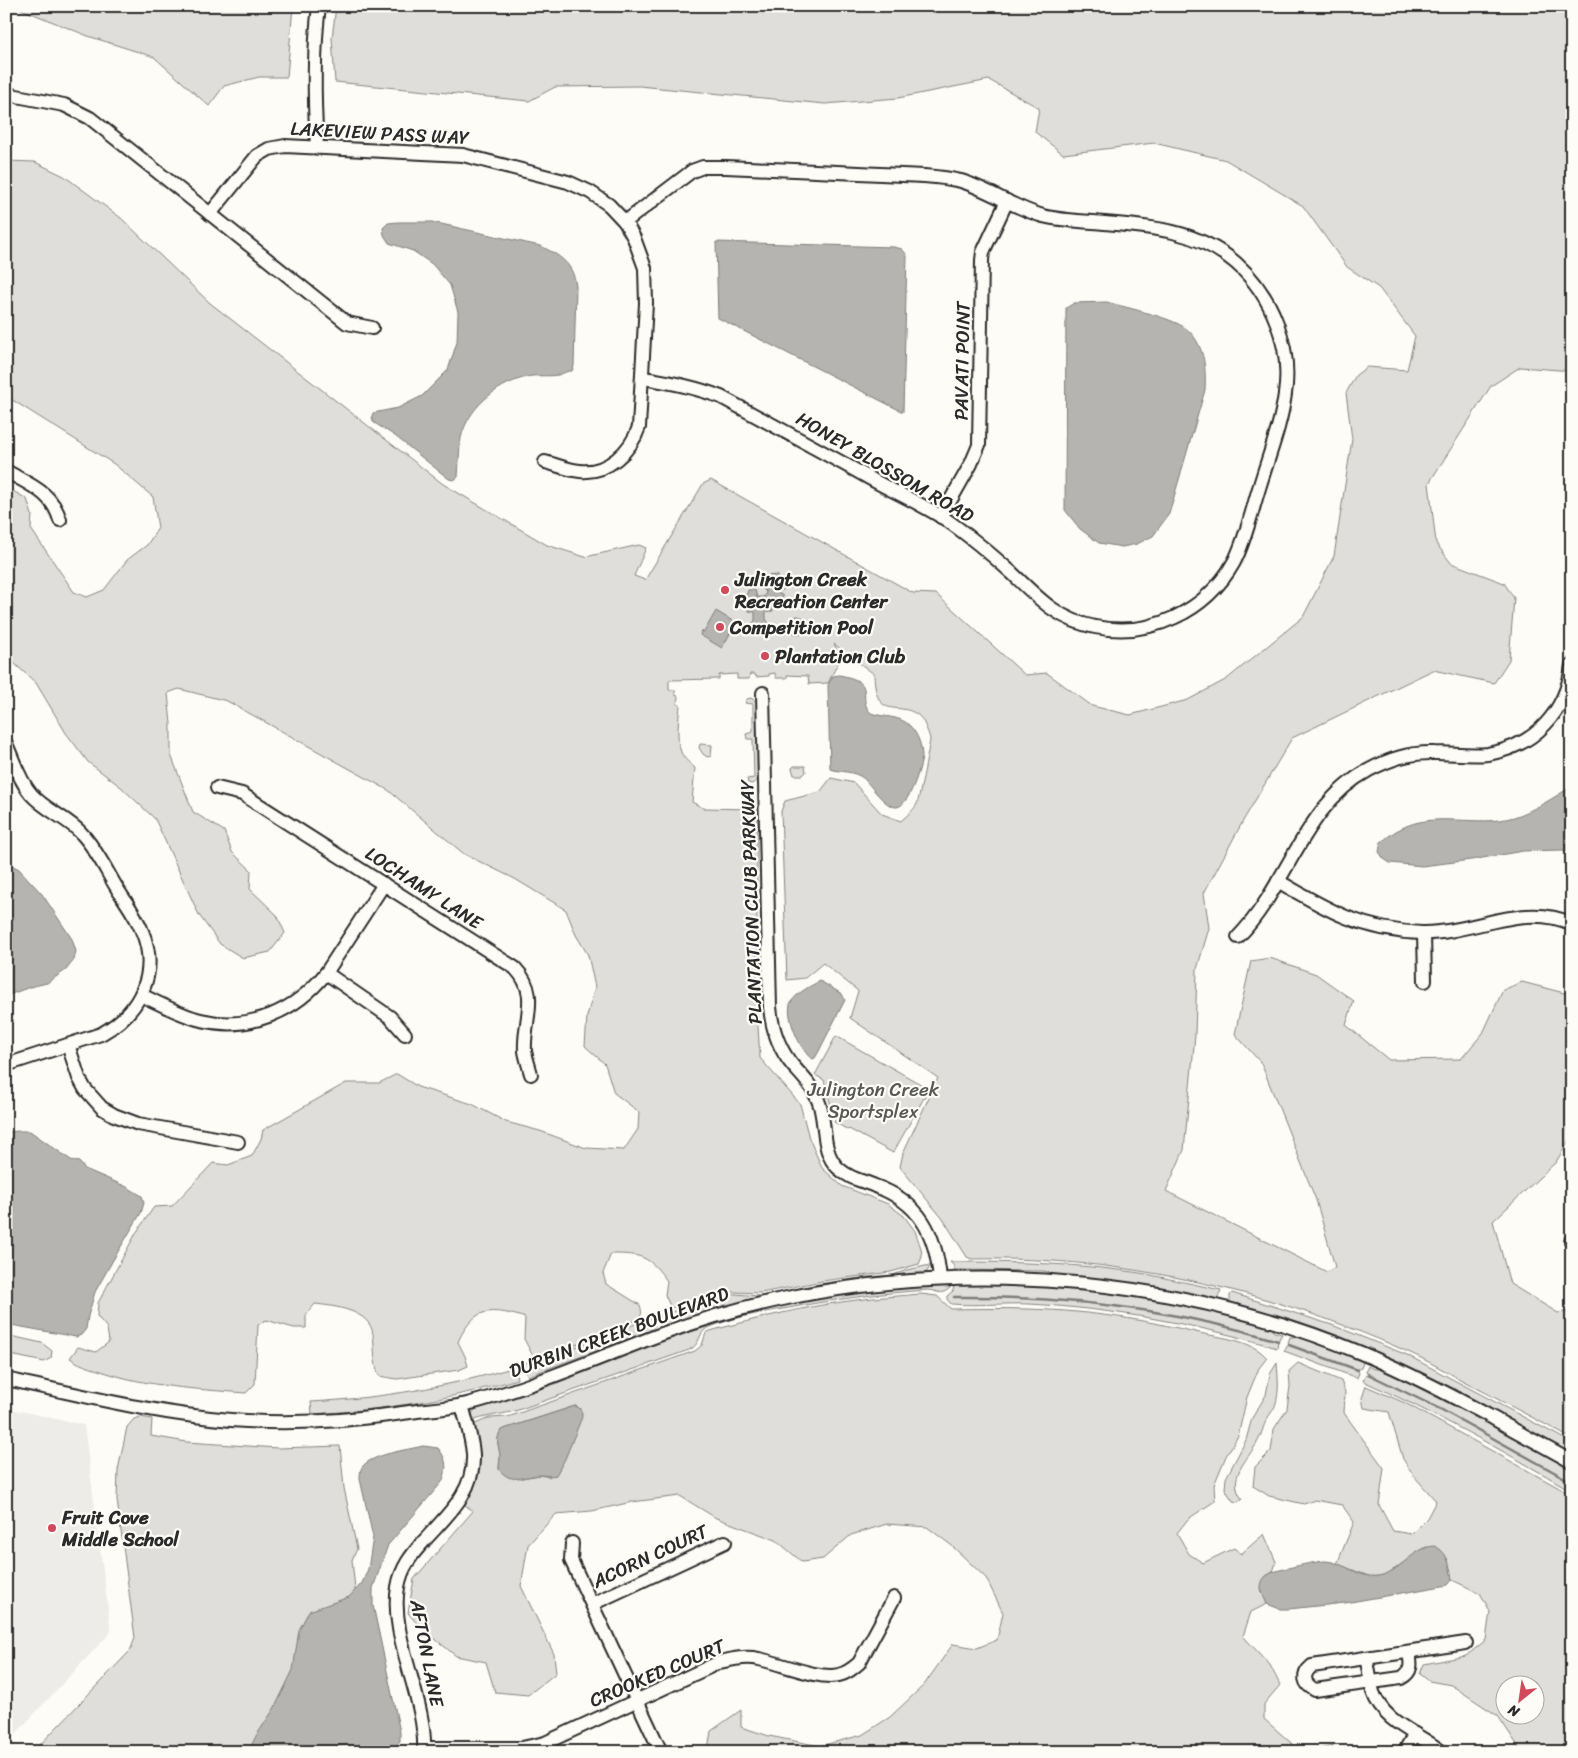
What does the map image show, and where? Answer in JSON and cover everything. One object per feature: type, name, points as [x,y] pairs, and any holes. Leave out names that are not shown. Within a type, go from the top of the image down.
[{"type":"street","points":[[317,147],[314,91],[315,34],[319,6]]},
{"type":"street","points":[[6,94],[64,106],[90,118],[347,323],[372,328]]},
{"type":"street","name":"LAKEVIEW PASS WAY","points":[[210,214],[250,163],[262,152],[275,147],[317,147],[463,155],[568,182],[590,192],[609,206],[625,222],[634,238],[645,268],[646,303],[639,427],[635,438],[619,457],[612,463],[598,469],[582,471],[545,462]]},
{"type":"street","name":"HONEY BLOSSOM ROAD","points":[[625,222],[692,171],[712,166],[948,178],[1041,215],[1059,219],[1167,229],[1202,241],[1236,264],[1263,295],[1273,312],[1279,330],[1285,351],[1286,373],[1283,408],[1247,528],[1235,561],[1213,591],[1183,614],[1161,624],[1142,629],[1116,630],[1092,627],[1059,614],[1041,601],[984,548],[941,517],[721,397],[676,383],[643,378]]},
{"type":"street","name":"PAVATI POINT","points":[[941,517],[971,464],[978,445],[982,260],[983,252],[1007,201]]},
{"type":"street","points":[[6,471],[47,496],[56,508],[60,520]]},
{"type":"street","points":[[1238,938],[1257,915],[1319,814],[1335,795],[1350,782],[1388,761],[1432,753],[1486,754],[1509,749],[1528,739],[1544,726],[1556,711],[1570,687],[1572,665]]},
{"type":"street","name":"PLANTATION CLUB PARKWAY","points":[[763,693],[770,1007],[774,1029],[785,1054],[808,1082],[817,1097],[822,1110],[827,1146],[833,1163],[848,1177],[890,1192],[905,1201],[916,1211],[926,1224],[933,1240],[940,1279]]},
{"type":"street","points":[[6,744],[26,788],[42,805],[75,827],[86,838],[140,926],[147,948],[148,964],[146,980],[141,995],[132,1009],[114,1027],[101,1034],[6,1066]]},
{"type":"street","name":"LOCHAMY LANE","points":[[217,788],[242,794],[515,968],[522,976],[529,993],[525,1050],[530,1074]]},
{"type":"street","points":[[1278,881],[1318,905],[1360,924],[1386,929],[1424,933],[1535,915],[1559,918],[1572,924]]},
{"type":"street","points":[[141,995],[187,1016],[217,1023],[247,1022],[271,1016],[293,1005],[311,990],[326,973],[384,884]]},
{"type":"street","points":[[1424,933],[1425,981]]},
{"type":"street","points":[[326,973],[390,1017],[404,1034]]},
{"type":"street","points":[[68,1045],[79,1078],[85,1089],[102,1108],[114,1116],[138,1124],[238,1142]]},
{"type":"street","name":"DURBIN CREEK BOULEVARD","points":[[6,1379],[129,1406],[232,1420],[275,1422],[341,1420],[462,1406],[556,1376],[663,1333],[729,1312],[787,1298],[839,1289],[940,1279],[1009,1279],[1099,1285],[1181,1298],[1269,1320],[1315,1335],[1394,1367],[1434,1386],[1572,1462]]},
{"type":"street","name":"AFTON LANE","points":[[424,1750],[420,1716],[399,1628],[396,1598],[400,1579],[407,1561],[457,1504],[469,1481],[473,1454],[462,1406]]},
{"type":"street","name":"ACORN COURT","points":[[592,1604],[725,1542]]},
{"type":"street","points":[[572,1543],[571,1560],[661,1752]]},
{"type":"street","name":"CROOKED COURT","points":[[424,1750],[522,1748],[545,1743],[720,1662],[734,1659],[758,1658],[824,1676],[838,1675],[847,1672],[864,1656],[894,1598]]},
{"type":"street","points":[[1409,1652],[1412,1664],[1407,1675],[1401,1678],[1315,1690],[1309,1687],[1304,1679],[1305,1674],[1312,1666],[1466,1643]]},
{"type":"street","points":[[1366,1658],[1377,1701],[1383,1710],[1390,1718],[1442,1752]]},
{"type":"street","points":[[1404,1752],[1415,1734]]},
{"type":"shaded area","points":[[432,222],[540,246],[565,261],[575,279],[574,366],[572,371],[558,375],[523,378],[502,387],[484,400],[476,408],[465,427],[460,443],[458,477],[454,480],[449,479],[395,436],[373,422],[373,413],[398,408],[422,396],[448,370],[457,342],[458,312],[450,285],[432,264],[413,251],[389,243],[384,235],[383,228],[388,223]]},
{"type":"shaded area","points":[[716,242],[894,247],[902,249],[907,255],[903,412],[718,318]]},
{"type":"shaded area","points":[[1107,302],[1151,314],[1184,327],[1199,345],[1204,359],[1205,374],[1205,390],[1169,514],[1153,536],[1137,544],[1122,547],[1099,543],[1080,529],[1065,510],[1066,308],[1074,303]]},
{"type":"shaded area","points":[[777,575],[778,582],[782,582],[783,590],[778,592],[782,595],[783,602],[778,602],[778,606],[773,607],[773,611],[766,612],[766,619],[770,625],[756,627],[752,625],[755,620],[755,612],[749,611],[748,607],[744,607],[744,595],[747,594],[748,590],[755,590],[757,597],[764,597],[766,592],[762,588],[761,583],[765,582],[766,576]]},
{"type":"shaded area","name":"Competition Pool","points":[[716,611],[736,623],[722,648],[700,635],[701,631],[704,632]]},
{"type":"shaded area","points":[[798,616],[804,619],[807,625],[804,631],[798,634],[792,631],[789,625],[792,619]]},
{"type":"shaded area","points":[[839,675],[851,678],[863,686],[865,701],[871,713],[897,718],[906,722],[913,729],[919,740],[922,757],[917,777],[906,800],[897,807],[888,804],[863,778],[851,773],[830,769],[828,685],[833,676]]},
{"type":"shaded area","points":[[1572,786],[1572,853],[1563,850],[1523,851],[1422,866],[1390,863],[1379,852],[1381,842],[1397,830],[1413,823],[1442,820],[1486,821],[1514,817],[1551,799]]},
{"type":"shaded area","points":[[6,862],[19,869],[42,894],[72,939],[76,951],[74,960],[66,970],[47,983],[6,996]]},
{"type":"shaded area","points":[[820,981],[842,994],[845,1000],[818,1053],[812,1059],[799,1041],[789,1008],[791,1002],[797,996],[808,987]]},
{"type":"shaded area","points":[[30,1131],[71,1160],[79,1162],[85,1169],[127,1187],[142,1196],[144,1203],[141,1213],[95,1292],[86,1329],[81,1335],[76,1337],[6,1324],[6,1132]]},
{"type":"shaded area","points":[[575,1406],[581,1410],[582,1417],[565,1459],[556,1475],[513,1478],[503,1474],[499,1469],[498,1440],[501,1430]]},
{"type":"shaded area","name":"Fruit Cove Middle School","points":[[6,1408],[84,1425],[111,1632],[6,1744]]},
{"type":"shaded area","points":[[423,1446],[438,1448],[441,1452],[446,1464],[444,1477],[442,1482],[388,1545],[373,1588],[373,1605],[400,1732],[400,1741],[390,1752],[378,1752],[343,1745],[333,1752],[248,1752],[274,1709],[293,1670],[299,1630],[309,1611],[349,1597],[362,1583],[368,1569],[373,1537],[360,1479],[362,1467],[381,1456]]},
{"type":"shaded area","points":[[1435,1546],[1443,1552],[1448,1561],[1452,1580],[1448,1585],[1345,1603],[1289,1609],[1280,1609],[1267,1604],[1261,1590],[1265,1577],[1273,1572],[1326,1561],[1339,1564],[1365,1575],[1378,1576],[1386,1574],[1419,1551]]},
{"type":"green space","points":[[19,6],[293,6],[287,77],[259,77],[224,86],[209,106],[154,57],[88,36],[21,9]]},
{"type":"green space","points":[[336,6],[1572,6],[1572,371],[1520,367],[1491,386],[1429,483],[1436,543],[1451,563],[1504,583],[1514,598],[1509,660],[1494,683],[1433,670],[1292,738],[1243,821],[1204,893],[1209,928],[1197,969],[1195,1035],[1184,1150],[1166,1191],[1327,1272],[1335,1267],[1316,1200],[1261,1063],[1235,1034],[1251,961],[1270,958],[1316,974],[1354,1001],[1346,1025],[1389,1060],[1461,1059],[1483,1033],[1503,990],[1522,982],[1572,995],[1572,1135],[1556,1162],[1493,1221],[1510,1284],[1558,1313],[1572,1311],[1572,1439],[1415,1355],[1309,1313],[1255,1296],[1143,1271],[1086,1264],[972,1259],[967,1257],[943,1219],[900,1167],[903,1153],[938,1078],[850,1018],[858,991],[823,963],[805,978],[787,980],[781,811],[785,801],[820,792],[831,778],[854,783],[882,814],[901,821],[917,804],[930,743],[929,734],[921,718],[913,712],[884,705],[879,700],[874,674],[834,644],[841,657],[828,683],[809,684],[808,676],[787,675],[787,678],[776,678],[775,673],[769,674],[769,676],[756,677],[755,674],[750,674],[749,679],[737,679],[737,674],[719,675],[719,679],[669,680],[669,690],[675,690],[675,695],[678,696],[677,704],[680,705],[678,733],[681,752],[695,768],[692,802],[703,808],[751,809],[757,814],[757,1011],[760,1058],[800,1104],[809,1138],[822,1168],[842,1186],[888,1204],[904,1216],[915,1231],[921,1248],[922,1257],[919,1264],[891,1272],[822,1281],[761,1293],[733,1292],[671,1308],[665,1295],[667,1281],[650,1261],[638,1256],[611,1254],[603,1273],[606,1284],[640,1305],[642,1313],[637,1320],[586,1339],[578,1344],[534,1358],[524,1339],[525,1318],[498,1312],[483,1313],[471,1321],[458,1342],[468,1366],[459,1370],[397,1379],[379,1376],[375,1360],[373,1334],[365,1319],[358,1314],[341,1308],[315,1304],[306,1315],[306,1328],[294,1328],[266,1320],[258,1325],[255,1384],[246,1393],[153,1384],[116,1376],[76,1362],[70,1358],[78,1347],[96,1352],[109,1342],[107,1328],[97,1316],[98,1303],[136,1233],[154,1207],[172,1206],[213,1163],[228,1165],[252,1156],[261,1139],[263,1130],[346,1083],[379,1083],[397,1074],[418,1087],[472,1104],[506,1122],[540,1131],[586,1148],[624,1150],[638,1129],[639,1112],[614,1093],[605,1064],[585,1046],[587,1016],[595,987],[588,955],[576,935],[566,910],[515,879],[464,854],[388,790],[227,701],[179,689],[168,693],[171,755],[193,812],[224,831],[232,852],[251,870],[250,889],[277,915],[285,933],[270,952],[243,958],[220,944],[199,915],[155,819],[121,787],[88,762],[66,733],[36,683],[6,656],[6,487],[27,499],[32,515],[31,529],[74,592],[87,597],[104,590],[127,560],[147,545],[158,528],[153,497],[114,464],[6,396],[6,161],[35,162],[64,176],[121,218],[210,303],[443,484],[547,545],[585,557],[639,545],[646,548],[634,576],[645,580],[703,484],[711,480],[913,593],[936,594],[1025,675],[1047,673],[1092,706],[1130,715],[1188,700],[1227,679],[1303,617],[1334,556],[1352,439],[1346,393],[1356,375],[1367,367],[1407,370],[1415,336],[1379,288],[1347,267],[1303,206],[1226,160],[1154,143],[1063,154],[1035,132],[1039,108],[989,80],[898,98],[825,104],[639,86],[555,87],[529,101],[335,82],[332,38]]},
{"type":"green space","points":[[751,698],[757,702],[759,779],[752,784],[748,783],[747,779],[754,778],[753,739],[747,739],[746,734],[753,732],[753,704],[745,703],[747,699]]},
{"type":"green space","points":[[700,744],[712,745],[711,756],[707,757],[703,754],[699,748]]},
{"type":"green space","points":[[794,766],[805,766],[806,772],[803,775],[794,775],[792,768]]},
{"type":"green space","name":"Julington Creek Sportsplex","points":[[836,1036],[929,1089],[893,1153],[834,1122],[837,1116],[833,1113],[824,1080],[815,1075]]},
{"type":"green space","points":[[950,1262],[1097,1267],[1146,1274],[1221,1290],[1217,1300],[1209,1300],[1064,1277],[1044,1271],[954,1270],[954,1266]]},
{"type":"green space","points":[[930,1265],[924,1275],[666,1326],[660,1315],[735,1294],[760,1296],[818,1284],[893,1275]]},
{"type":"green space","points":[[950,1284],[950,1288],[942,1292],[928,1290],[855,1297],[755,1314],[717,1324],[702,1332],[696,1345],[689,1350],[518,1410],[472,1421],[472,1413],[478,1407],[724,1318],[817,1298],[864,1291]]},
{"type":"green space","points":[[954,1284],[1056,1287],[1158,1299],[1201,1308],[1272,1327],[1274,1332],[1282,1334],[1277,1348],[1186,1325],[1124,1314],[1030,1304],[951,1304],[947,1296],[953,1291]]},
{"type":"green space","points":[[1232,1293],[1332,1325],[1407,1355],[1572,1443],[1572,1457],[1460,1396],[1237,1307],[1230,1303],[1230,1295]]},
{"type":"green space","points":[[921,1294],[937,1296],[951,1309],[1046,1310],[1141,1321],[1238,1341],[1261,1352],[1267,1358],[1259,1368],[1247,1397],[1238,1436],[1226,1456],[1214,1485],[1215,1501],[1188,1519],[1177,1533],[1189,1554],[1203,1563],[1234,1548],[1241,1554],[1264,1534],[1276,1562],[1273,1572],[1266,1576],[1261,1588],[1267,1604],[1251,1612],[1243,1636],[1270,1665],[1280,1685],[1264,1704],[1264,1719],[1298,1749],[1319,1749],[1333,1746],[1332,1752],[705,1752],[708,1749],[711,1731],[741,1710],[741,1727],[769,1736],[820,1746],[862,1735],[890,1717],[924,1685],[953,1644],[977,1648],[997,1640],[1003,1613],[986,1578],[951,1545],[927,1527],[887,1524],[851,1535],[823,1559],[802,1562],[776,1540],[716,1518],[680,1496],[632,1502],[592,1511],[556,1514],[528,1545],[521,1586],[554,1654],[556,1673],[528,1695],[495,1692],[486,1662],[456,1656],[419,1626],[408,1613],[414,1579],[473,1511],[465,1505],[477,1472],[473,1425],[489,1418],[508,1417],[695,1351],[702,1345],[706,1333],[710,1331],[764,1317],[819,1306],[864,1299]],"holes":[[[575,1406],[582,1413],[549,1477],[540,1475],[522,1478],[499,1469],[498,1440],[501,1430]]]},
{"type":"green space","points":[[654,1317],[655,1326],[648,1332],[528,1376],[522,1364],[578,1346]]},
{"type":"green space","points":[[6,1335],[42,1343],[52,1351],[51,1358],[44,1362],[6,1354]]},
{"type":"green space","points":[[1297,1335],[1362,1359],[1361,1368],[1357,1370],[1359,1373],[1357,1378],[1284,1351],[1289,1344],[1290,1337]]},
{"type":"green space","points":[[1277,1363],[1277,1401],[1258,1441],[1237,1476],[1236,1483],[1242,1499],[1238,1502],[1233,1501],[1225,1489],[1226,1478],[1246,1440],[1252,1418],[1266,1395],[1270,1374]]},
{"type":"green space","points":[[1298,1363],[1341,1381],[1345,1392],[1344,1413],[1384,1468],[1379,1505],[1393,1531],[1411,1534],[1427,1518],[1436,1501],[1414,1476],[1403,1459],[1389,1412],[1364,1408],[1362,1398],[1366,1386],[1405,1403],[1572,1495],[1572,1752],[1522,1752],[1505,1726],[1546,1726],[1546,1676],[1496,1676],[1496,1715],[1451,1685],[1429,1681],[1420,1674],[1424,1664],[1466,1656],[1486,1640],[1490,1611],[1480,1593],[1452,1580],[1448,1560],[1439,1549],[1426,1547],[1387,1574],[1371,1577],[1337,1564],[1354,1522],[1342,1505],[1315,1500],[1304,1504],[1269,1496],[1253,1486],[1255,1467],[1271,1451],[1274,1429],[1287,1409],[1290,1386],[1289,1371]]},
{"type":"green space","points":[[1368,1366],[1375,1369],[1383,1368],[1416,1383],[1572,1468],[1572,1491],[1469,1433],[1363,1381],[1365,1375],[1368,1374],[1366,1371]]},
{"type":"green space","points":[[515,1367],[517,1379],[467,1393],[390,1407],[312,1414],[311,1402],[363,1398],[439,1386]]},
{"type":"green space","points":[[141,1417],[152,1419],[151,1436],[187,1442],[278,1448],[340,1446],[344,1488],[357,1549],[352,1560],[372,1752],[33,1752],[130,1651],[135,1638],[117,1500],[118,1470],[127,1427],[134,1419]]},
{"type":"waterway","points":[[954,1297],[1036,1299],[1118,1306],[1198,1320],[1278,1341]]},
{"type":"waterway","points":[[1289,1345],[1358,1370]]},
{"type":"waterway","points":[[1368,1374],[1442,1410],[1572,1482]]},
{"type":"place","name":"Julington Creek Recreation Center","points":[[725,590]]},
{"type":"place","name":"Competition Pool","points":[[720,627]]},
{"type":"place","name":"Plantation Club","points":[[765,656]]},
{"type":"place","name":"Fruit Cove Middle School","points":[[52,1528]]}]
